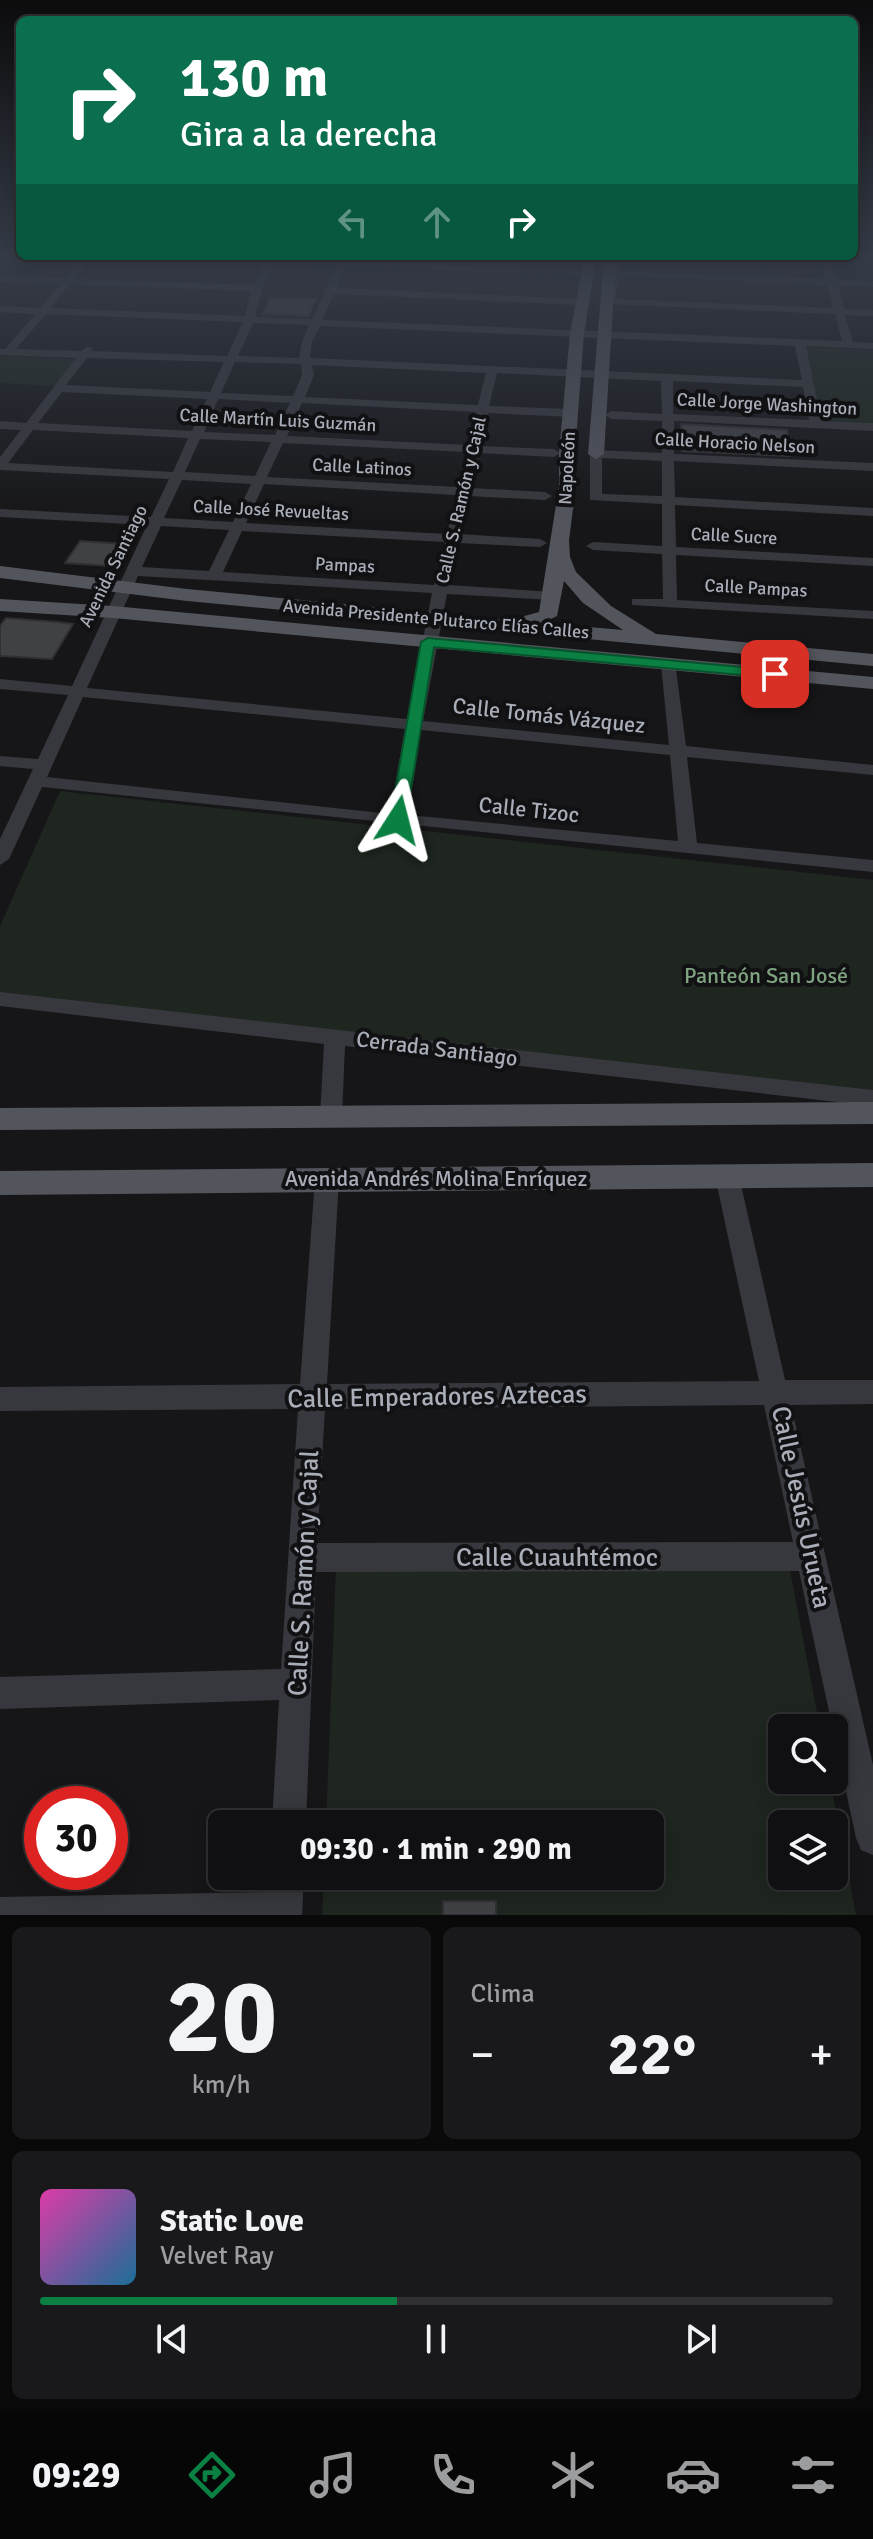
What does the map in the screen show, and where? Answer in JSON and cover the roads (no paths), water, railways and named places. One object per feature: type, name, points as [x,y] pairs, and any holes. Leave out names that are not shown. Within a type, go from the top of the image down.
[{"type":"main road","name":"Napoleón","points":[[553,596],[550,544],[570,470],[567,453],[576,344]]},
{"type":"main road","name":"Napoleón","points":[[596,454],[603,344]]},
{"type":"main road","points":[[550,544],[590,599],[631,627],[658,640],[724,662],[802,676]]},
{"type":"main road","name":"Avenida Presidente Plutarco Elías Calles","points":[[0,572],[130,579],[187,595],[873,660]]},
{"type":"main road","points":[[505,625],[532,622],[547,616],[553,596]]},
{"type":"main road","name":"Avenida Presidente Plutarco Elías Calles","points":[[0,605],[113,612],[873,683]]},
{"type":"main road","points":[[0,1119],[873,1113]]},
{"type":"main road","name":"Avenida Andrés Molina Enríquez","points":[[0,1183],[873,1175]]},
{"type":"street","name":"Avenida Santiago","points":[[2,851],[237,344]]},
{"type":"street","points":[[214,575],[308,375],[304,353],[307,344]]},
{"type":"street","points":[[800,344],[816,424]]},
{"type":"street","points":[[838,344],[873,346]]},
{"type":"street","points":[[3,348],[808,384]]},
{"type":"street","points":[[0,465],[86,352]]},
{"type":"street","name":"Calle S. Ramón y Cajal","points":[[398,820],[428,642],[492,370]]},
{"type":"street","points":[[667,378],[670,603]]},
{"type":"street","points":[[56,388],[570,413]]},
{"type":"street","name":"Calle Jorge Washington","points":[[611,415],[870,427]]},
{"type":"street","name":"Calle Martín Luis Guzmán","points":[[0,425],[554,453]]},
{"type":"street","points":[[870,427],[873,443]]},
{"type":"street","name":"Calle Horacio Nelson","points":[[596,454],[873,467]]},
{"type":"street","name":"Napoleón","points":[[596,454],[599,497],[668,501]]},
{"type":"street","name":"Calle Latinos","points":[[0,465],[545,496]]},
{"type":"street","points":[[668,501],[873,512]]},
{"type":"street","name":"Calle José Revueltas","points":[[0,513],[550,544]]},
{"type":"street","name":"Calle Sucre","points":[[593,546],[873,562]]},
{"type":"street","name":"Pampas","points":[[130,579],[214,575],[553,596]]},
{"type":"street","name":"Calle Pampas","points":[[637,602],[873,615]]},
{"type":"street","points":[[669,665],[688,848]]},
{"type":"street","name":"Calle Tomás Vázquez","points":[[0,684],[873,770]]},
{"type":"street","name":"Calle Tizoc","points":[[0,761],[40,773],[398,820],[873,866]]},
{"type":"street","name":"Cerrada Santiago","points":[[0,999],[873,1098]]},
{"type":"street","points":[[331,1116],[335,1036]]},
{"type":"street","name":"Calle Jesús Urueta","points":[[727,1176],[873,1838]]},
{"type":"street","name":"Calle S. Ramón y Cajal","points":[[290,1810],[302,1558],[327,1179]]},
{"type":"street","name":"Calle Emperadores Aztecas","points":[[0,1399],[873,1392]]},
{"type":"street","name":"Calle Cuauhtémoc","points":[[302,1558],[813,1556]]},
{"type":"street","points":[[0,1693],[296,1684]]},
{"type":"street","points":[[0,1914],[286,1900]]},
{"type":"park label","name":"Panteón San José","points":[[766,975]]}]
